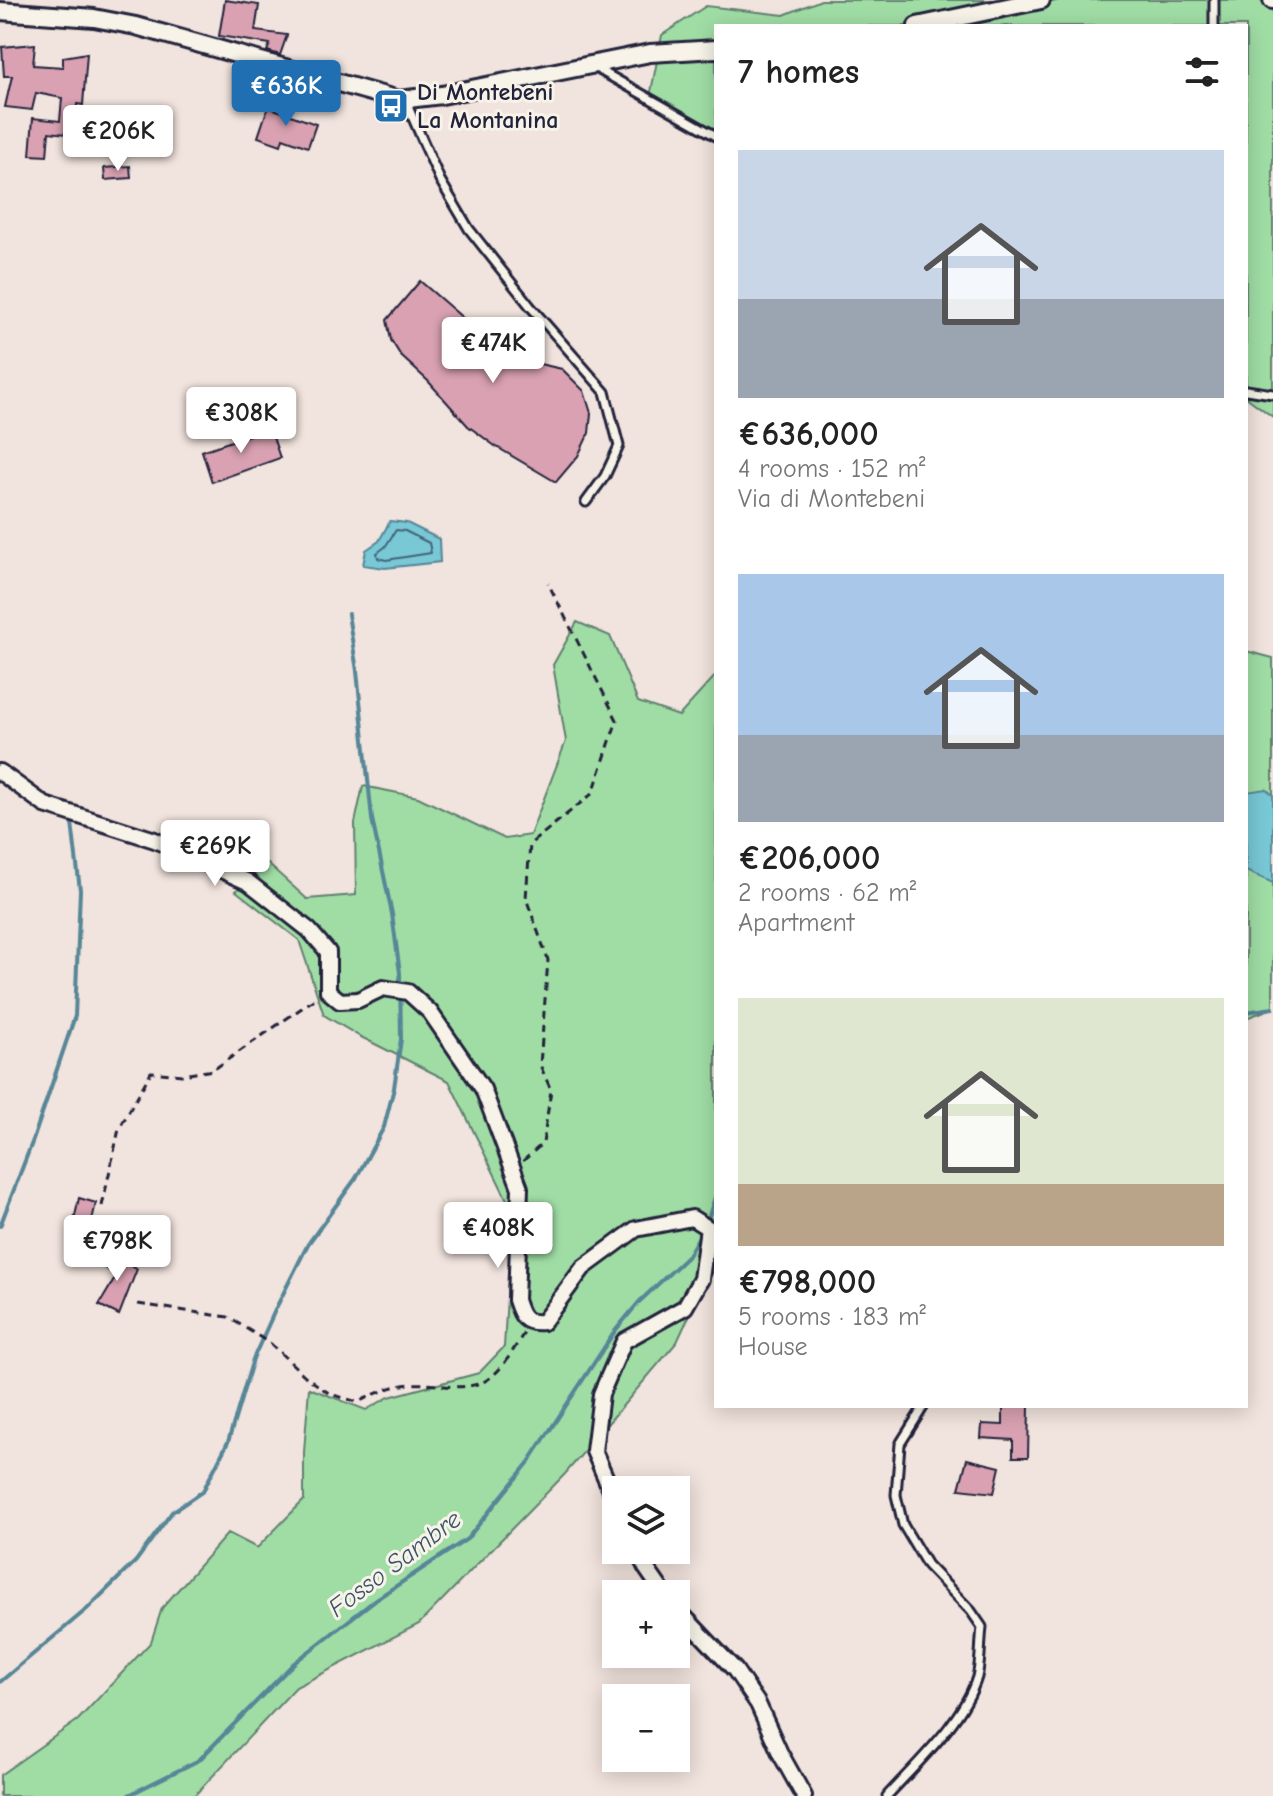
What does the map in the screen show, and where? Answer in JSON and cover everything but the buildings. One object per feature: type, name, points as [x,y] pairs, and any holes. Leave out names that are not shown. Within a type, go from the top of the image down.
[{"type":"street","points":[[927,24],[1041,0]]},
{"type":"street","points":[[0,11],[94,18],[136,26],[378,96],[405,100],[589,63],[650,53],[714,49]]},
{"type":"street","points":[[0,772],[45,805],[155,840],[248,882],[309,930],[328,952],[328,991],[340,1001],[358,1000],[383,988],[408,992],[430,1012],[483,1089],[520,1188],[516,1300],[521,1317],[531,1323],[543,1322],[583,1268],[636,1229],[692,1218],[708,1228],[701,1279],[685,1307],[624,1341],[601,1394],[594,1451],[605,1476]]},
{"type":"street","points":[[690,1623],[735,1670],[758,1704],[804,1796]]},
{"type":"lane","points":[[1214,0],[1214,24]]},
{"type":"lane","points":[[589,63],[714,135]]},
{"type":"lane","points":[[405,100],[440,180],[469,229],[530,306],[605,392],[619,446],[605,476],[586,502]]},
{"type":"lane","points":[[1248,390],[1273,394]]},
{"type":"lane","points":[[887,1796],[934,1744],[968,1698],[977,1675],[982,1627],[979,1620],[927,1565],[903,1525],[896,1495],[900,1444],[923,1408]]},
{"type":"path","points":[[513,1169],[543,1143],[551,1090],[540,1065],[548,960],[526,898],[530,844],[593,793],[617,720],[548,583]]},
{"type":"path","points":[[102,1206],[119,1129],[151,1072],[182,1075],[213,1070],[328,991]]},
{"type":"path","points":[[138,1304],[228,1317],[253,1330],[330,1394],[358,1402],[386,1389],[412,1383],[464,1388],[487,1380],[506,1361],[531,1323]]},
{"type":"green space","points":[[821,0],[1273,0],[1273,417],[1248,398],[1248,24],[714,24],[714,132],[649,102],[662,35],[706,6],[784,15]]},
{"type":"green space","points":[[577,622],[610,636],[638,702],[679,716],[714,677],[714,1262],[677,1342],[565,1474],[419,1624],[296,1687],[194,1796],[0,1796],[0,1775],[78,1720],[151,1642],[162,1608],[228,1533],[257,1548],[304,1500],[309,1388],[366,1410],[389,1397],[479,1373],[504,1347],[512,1210],[449,1081],[324,1015],[299,940],[236,891],[267,863],[307,899],[356,895],[355,823],[363,786],[418,797],[505,839],[530,835],[566,741],[553,665]]},
{"type":"green space","points":[[1248,652],[1273,658],[1273,1008],[1248,1017]]},
{"type":"water","points":[[390,521],[407,523],[439,539],[440,562],[385,568],[363,565],[366,550],[379,541]]},
{"type":"water","points":[[1266,789],[1273,795],[1273,883],[1248,872],[1248,792]]},
{"type":"waterway","points":[[0,1682],[87,1609],[136,1561],[172,1512],[203,1491],[228,1442],[253,1359],[276,1308],[308,1244],[356,1178],[384,1127],[394,1088],[401,1039],[400,973],[392,914],[372,819],[348,614]]},
{"type":"waterway","points":[[0,1226],[75,1016],[80,890],[72,823]]},
{"type":"waterway","name":"Fosso Sambre","points":[[1248,1012],[1273,1008]]},
{"type":"waterway","name":"Fosso Sambre","points":[[707,1222],[714,1200]]},
{"type":"waterway","name":"Fosso Sambre","points":[[127,1796],[199,1760],[294,1663],[375,1600],[467,1539],[529,1462],[615,1331],[639,1302],[687,1257],[701,1233]]},
{"type":"place","name":"Di Montebeni La Montanina","points":[[391,106]]}]
